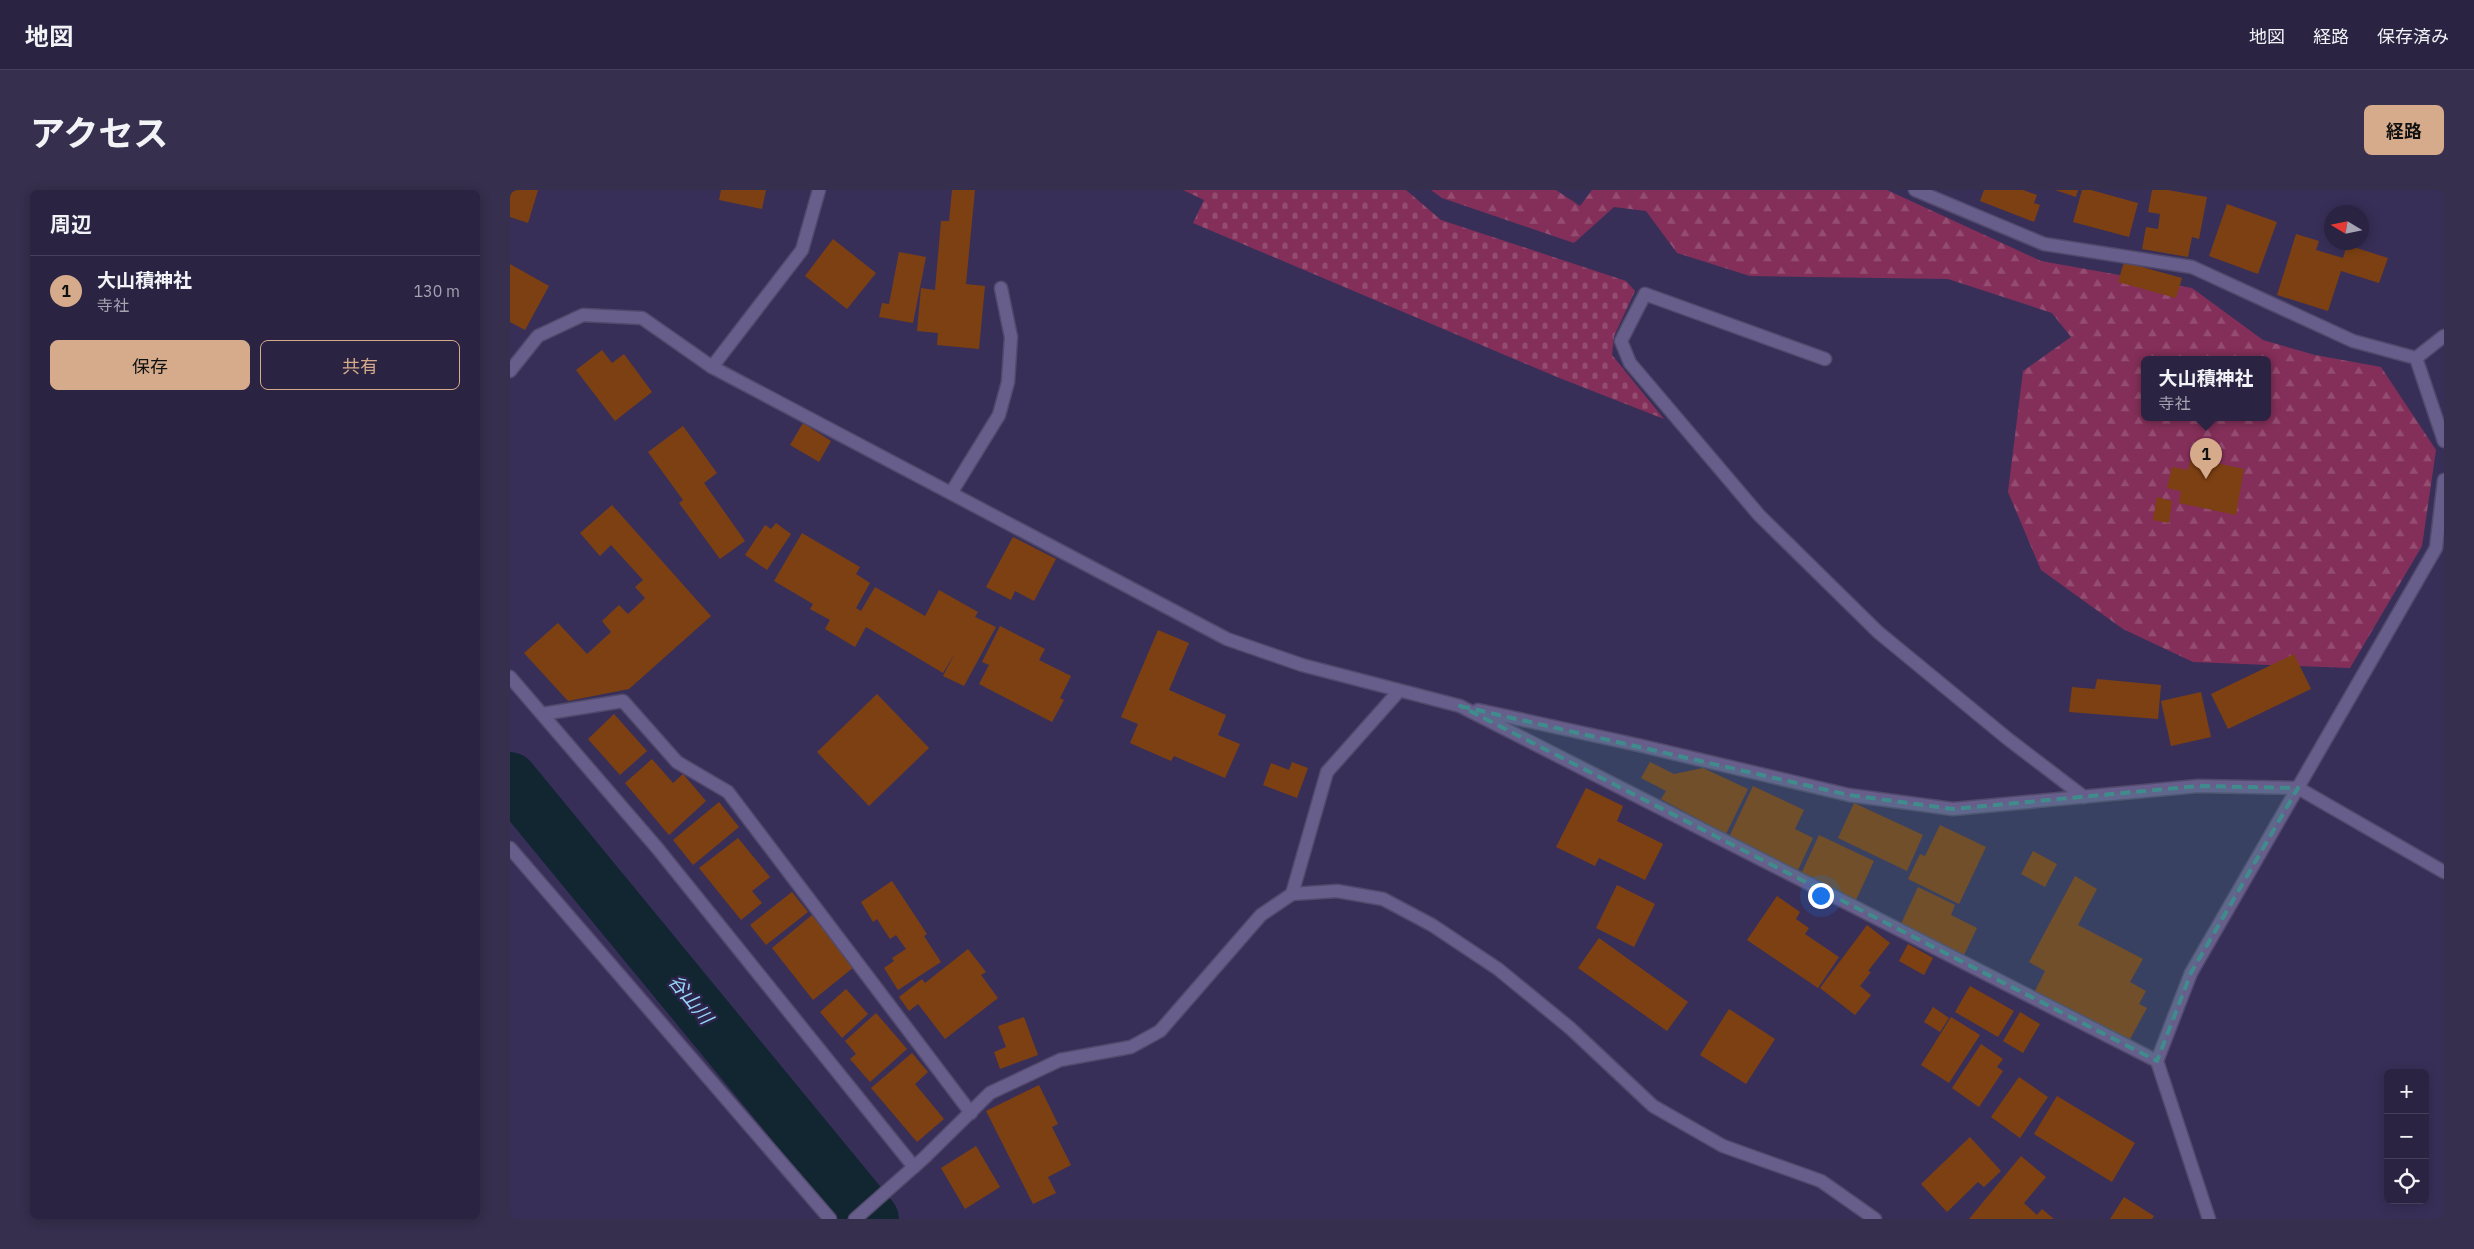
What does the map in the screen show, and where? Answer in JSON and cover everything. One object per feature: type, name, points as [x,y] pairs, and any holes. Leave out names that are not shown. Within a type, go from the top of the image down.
[{"type":"street","points":[[712,367],[802,250],[819,190]]},
{"type":"street","points":[[1915,190],[2044,244],[2192,267],[2353,341],[2416,358]]},
{"type":"street","points":[[951,493],[999,415],[1008,382],[1011,337],[1001,288]]},
{"type":"street","points":[[1825,359],[1645,294],[1622,342],[1630,363],[1759,515],[1878,632],[2008,739],[2084,796]]},
{"type":"street","points":[[510,371],[538,336],[583,315],[642,318],[712,367],[1227,638],[1302,666],[1460,706],[1638,745],[1849,795],[1953,809],[2198,786],[2298,788],[2444,872]]},
{"type":"street","points":[[2416,358],[2444,336]]},
{"type":"street","points":[[2416,358],[2444,441]]},
{"type":"street","points":[[2209,1219],[2157,1061],[2190,973],[2436,548],[2444,480]]},
{"type":"street","points":[[510,677],[658,849],[914,1167]]},
{"type":"street","points":[[1292,894],[1327,772],[1399,690]]},
{"type":"street","points":[[542,714],[623,701],[677,762],[728,792],[971,1113]]},
{"type":"street","points":[[1460,706],[2157,1061]]},
{"type":"street","points":[[510,848],[830,1219]]},
{"type":"street","points":[[855,1219],[914,1167],[990,1093],[1060,1060],[1131,1047],[1160,1031],[1261,915],[1292,894],[1336,891],[1383,899],[1432,925],[1498,969],[1570,1028],[1653,1106],[1723,1146],[1820,1181],[1875,1219]]},
{"type":"highlighted area","points":[[1460,706],[1849,795],[1953,809],[2198,786],[2298,788],[2191,973],[2157,1061]]},
{"type":"green space","points":[[1183,190],[1406,190],[1441,220],[1626,281],[1635,291],[1614,336],[1612,355],[1664,419],[1557,377],[1193,223],[1204,200]]},
{"type":"green space","points":[[1431,190],[1556,190],[1580,206],[1592,190],[1887,190],[2041,261],[2192,288],[2263,340],[2315,355],[2381,367],[2436,450],[2422,546],[2350,668],[2193,662],[2123,629],[2041,570],[2008,492],[2023,371],[2071,337],[2052,313],[1948,279],[1750,276],[1677,253],[1646,211],[1614,207],[1574,243],[1442,198]]},
{"type":"building","points":[[510,190],[538,190],[528,223],[510,217]]},
{"type":"building","points":[[721,190],[766,190],[762,209],[719,200]]},
{"type":"building","points":[[952,190],[975,190],[966,284],[985,286],[979,349],[937,345],[938,333],[917,331],[921,288],[935,290],[941,221],[949,221]]},
{"type":"building","points":[[1984,190],[2023,190],[2037,195],[2034,203],[2040,205],[2034,222],[1980,201]]},
{"type":"building","points":[[2055,190],[2078,190],[2076,197]]},
{"type":"building","points":[[2082,190],[2091,190],[2138,203],[2129,237],[2073,222]]},
{"type":"building","points":[[2152,190],[2168,190],[2207,197],[2199,239],[2192,237],[2188,257],[2142,249],[2146,227],[2158,229],[2160,214],[2148,212]]},
{"type":"building","points":[[2227,204],[2277,222],[2258,274],[2209,256]]},
{"type":"building","points":[[2296,234],[2319,241],[2316,250],[2343,258],[2345,250],[2363,250],[2388,258],[2379,283],[2341,271],[2328,311],[2277,295]]},
{"type":"building","points":[[833,239],[876,273],[847,309],[805,276]]},
{"type":"building","points":[[899,252],[926,257],[913,323],[879,317],[882,303],[889,304]]},
{"type":"building","points":[[2124,262],[2182,278],[2176,298],[2118,282]]},
{"type":"building","points":[[510,264],[549,286],[525,330],[510,322]]},
{"type":"building","points":[[602,350],[612,363],[624,354],[652,392],[615,421],[576,370]]},
{"type":"building","points":[[803,423],[831,441],[819,462],[790,445]]},
{"type":"building","points":[[683,426],[717,473],[704,483],[745,541],[720,559],[679,503],[683,500],[648,452]]},
{"type":"building","points":[[2191,458],[2244,469],[2236,515],[2179,503],[2181,491],[2167,488],[2172,467],[2188,470]]},
{"type":"building","points":[[2157,497],[2172,501],[2169,523],[2153,520]]},
{"type":"building","points":[[612,505],[711,616],[629,689],[568,701],[524,653],[558,623],[587,654],[611,632],[602,621],[619,605],[628,614],[645,598],[635,587],[643,580],[611,545],[600,556],[580,533]]},
{"type":"building","points":[[776,523],[791,534],[767,570],[745,555],[765,525],[771,529]]},
{"type":"building","points":[[802,533],[860,567],[856,574],[870,583],[856,608],[861,611],[875,587],[925,616],[939,590],[978,612],[975,617],[996,627],[964,686],[943,676],[955,653],[943,673],[866,627],[855,647],[825,629],[830,620],[810,609],[813,604],[774,581]]},
{"type":"building","points":[[1013,537],[1056,559],[1034,601],[1015,591],[1011,600],[986,587]]},
{"type":"building","points":[[1000,626],[1045,649],[1039,660],[1071,676],[1060,698],[1064,700],[1052,722],[979,684],[989,665],[982,662]]},
{"type":"building","points":[[1158,630],[1189,643],[1169,690],[1226,715],[1218,735],[1240,744],[1225,778],[1174,756],[1171,761],[1130,743],[1138,724],[1121,717]]},
{"type":"building","points":[[2294,654],[2311,689],[2228,729],[2211,694]]},
{"type":"building","points":[[2097,679],[2161,685],[2158,719],[2069,712],[2072,687],[2095,689]]},
{"type":"building","points":[[2201,692],[2211,737],[2171,746],[2161,701]]},
{"type":"building","points":[[877,694],[929,748],[869,806],[817,752]]},
{"type":"building","points":[[614,714],[647,751],[620,775],[588,739]]},
{"type":"building","points":[[652,759],[673,783],[683,774],[706,801],[669,835],[625,783]]},
{"type":"building","points":[[1292,762],[1308,768],[1297,798],[1263,785],[1271,763],[1289,770]]},
{"type":"building","points":[[1650,762],[1674,774],[1703,768],[1748,789],[1726,834],[1661,799],[1666,791],[1641,778]]},
{"type":"building","points":[[1753,786],[1804,810],[1795,829],[1813,838],[1798,870],[1729,837]]},
{"type":"building","points":[[1586,788],[1623,806],[1617,821],[1663,844],[1645,880],[1599,858],[1595,866],[1556,847]]},
{"type":"building","points":[[719,802],[739,827],[693,865],[673,840]]},
{"type":"building","points":[[1854,803],[1923,835],[1907,871],[1838,838]]},
{"type":"building","points":[[1940,825],[1986,847],[1959,904],[1908,879],[1920,854],[1925,856]]},
{"type":"building","points":[[1819,835],[1874,861],[1856,900],[1801,874]]},
{"type":"building","points":[[738,838],[770,877],[752,891],[762,903],[741,920],[699,868]]},
{"type":"building","points":[[2033,851],[2057,864],[2045,887],[2021,874]]},
{"type":"building","points":[[2075,876],[2097,889],[2078,925],[2143,959],[2130,982],[2146,991],[2139,1004],[2147,1008],[2129,1041],[2035,991],[2045,971],[2029,962]]},
{"type":"building","points":[[892,881],[927,934],[924,936],[941,962],[898,990],[884,968],[894,961],[892,958],[906,949],[896,935],[890,939],[877,919],[873,922],[861,902]]},
{"type":"building","points":[[1617,885],[1655,904],[1634,947],[1596,928]]},
{"type":"building","points":[[1918,887],[1955,905],[1951,915],[1977,928],[1964,955],[1901,924]]},
{"type":"building","points":[[792,892],[808,912],[766,945],[750,925]]},
{"type":"building","points":[[1777,896],[1800,912],[1796,919],[1809,928],[1805,934],[1839,957],[1818,988],[1747,940]]},
{"type":"building","points":[[812,915],[854,967],[813,1000],[772,948]]},
{"type":"building","points":[[1867,925],[1890,943],[1868,971],[1871,972],[1860,986],[1871,995],[1855,1015],[1820,988]]},
{"type":"building","points":[[1599,938],[1688,1002],[1667,1031],[1578,968]]},
{"type":"building","points":[[1908,944],[1933,958],[1924,975],[1899,961]]},
{"type":"building","points":[[968,949],[986,972],[981,975],[998,998],[945,1039],[918,1004],[909,1011],[899,997],[922,979],[925,983]]},
{"type":"building","points":[[1970,986],[2014,1011],[1998,1037],[1955,1012]]},
{"type":"building","points":[[846,989],[868,1014],[842,1038],[820,1012]]},
{"type":"building","points":[[1933,1007],[1949,1018],[1940,1032],[1924,1022]]},
{"type":"building","points":[[1729,1009],[1775,1039],[1746,1084],[1700,1055]]},
{"type":"building","points":[[2020,1012],[2040,1024],[2023,1053],[2003,1041]]},
{"type":"building","points":[[876,1013],[907,1049],[870,1082],[850,1059],[856,1054],[845,1041]]},
{"type":"building","points":[[1024,1017],[1038,1055],[1000,1069],[994,1052],[1006,1047],[998,1026]]},
{"type":"building","points":[[1951,1017],[1980,1035],[1949,1083],[1921,1065]]},
{"type":"building","points":[[1981,1044],[2003,1059],[1997,1067],[2003,1071],[1979,1107],[1952,1088]]},
{"type":"building","points":[[912,1053],[928,1072],[915,1084],[944,1119],[917,1142],[871,1088]]},
{"type":"building","points":[[2019,1077],[2048,1097],[2020,1138],[1991,1117]]},
{"type":"building","points":[[1039,1085],[1058,1124],[1052,1127],[1071,1165],[1048,1177],[1056,1193],[1033,1204],[986,1111]]},
{"type":"building","points":[[2057,1096],[2135,1143],[2112,1182],[2034,1134]]},
{"type":"building","points":[[1970,1137],[2001,1171],[1984,1187],[1978,1182],[1947,1212],[1921,1184]]},
{"type":"building","points":[[976,1146],[1000,1187],[965,1209],[941,1168]]},
{"type":"building","points":[[2021,1156],[2046,1177],[2024,1203],[2037,1215],[2042,1209],[2054,1219],[1969,1219]]},
{"type":"building","points":[[2124,1197],[2154,1216],[2152,1219],[2110,1219]]},
{"type":"waterway","name":"谷山川","points":[[510,779],[872,1219]]},
{"type":"place","name":"大山積神社","points":[[2206,479]]}]
